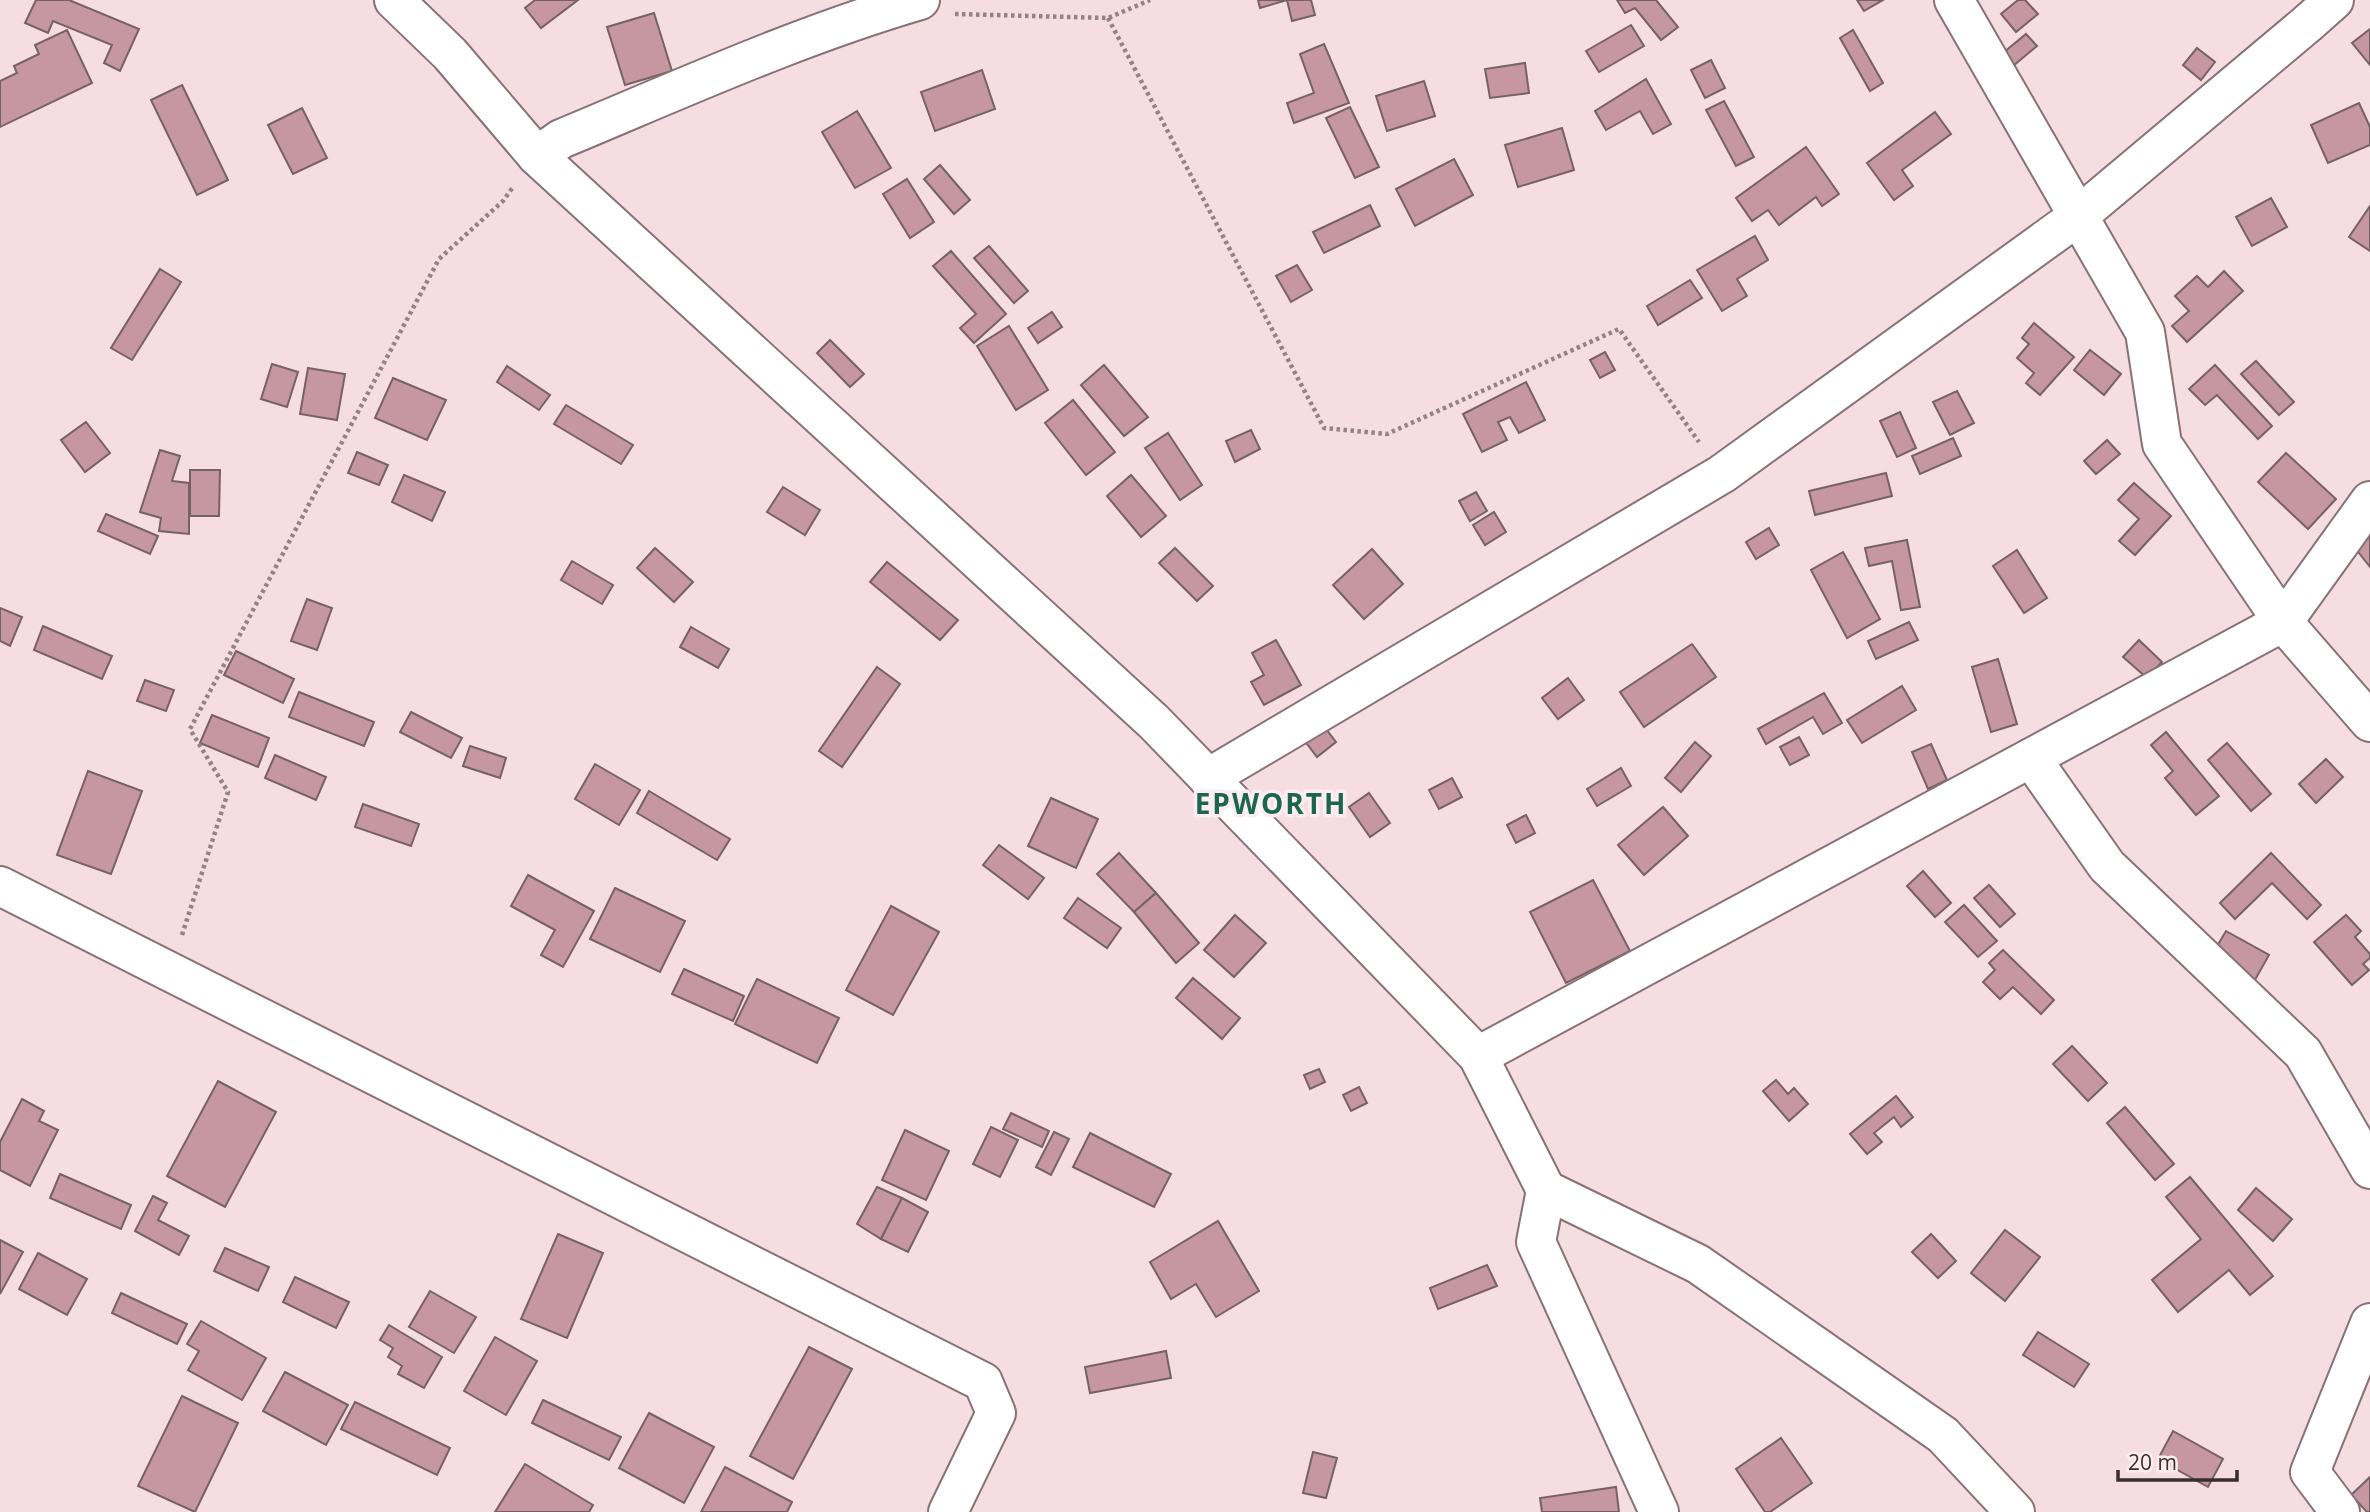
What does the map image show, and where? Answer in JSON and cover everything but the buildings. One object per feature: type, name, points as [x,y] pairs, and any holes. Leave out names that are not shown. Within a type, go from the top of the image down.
[{"type":"street","points":[[394,0],[450,54],[537,156],[1154,722],[1478,1056],[1546,1190],[1698,1264],[1943,1435],[2015,1512]]},
{"type":"street","points":[[1954,0],[2145,332],[2162,444],[2283,622],[2370,722]]},
{"type":"street","points":[[1208,778],[1722,474],[2077,217],[2308,24],[2333,0]]},
{"type":"street","points":[[537,156],[561,139],[757,57],[880,11],[934,7]]},
{"type":"street","points":[[1478,1056],[2283,622],[2370,501]]},
{"type":"street","points":[[2031,758],[2107,866],[2303,1053],[2370,1168]]},
{"type":"street","points":[[0,886],[983,1382],[996,1413],[948,1512]]},
{"type":"street","points":[[1546,1190],[1536,1242],[1659,1512]]},
{"type":"street","points":[[2340,1512],[2310,1472],[2370,1323]]},
{"type":"path","points":[[934,7],[1108,18],[1150,0]]},
{"type":"path","points":[[1108,18],[1324,428],[1387,433],[1619,329],[1722,474]]},
{"type":"path","points":[[170,972],[228,792],[190,729],[439,259],[503,201],[537,156]]},
{"type":"district","name":"EPWORTH","points":[[1271,803]]}]
